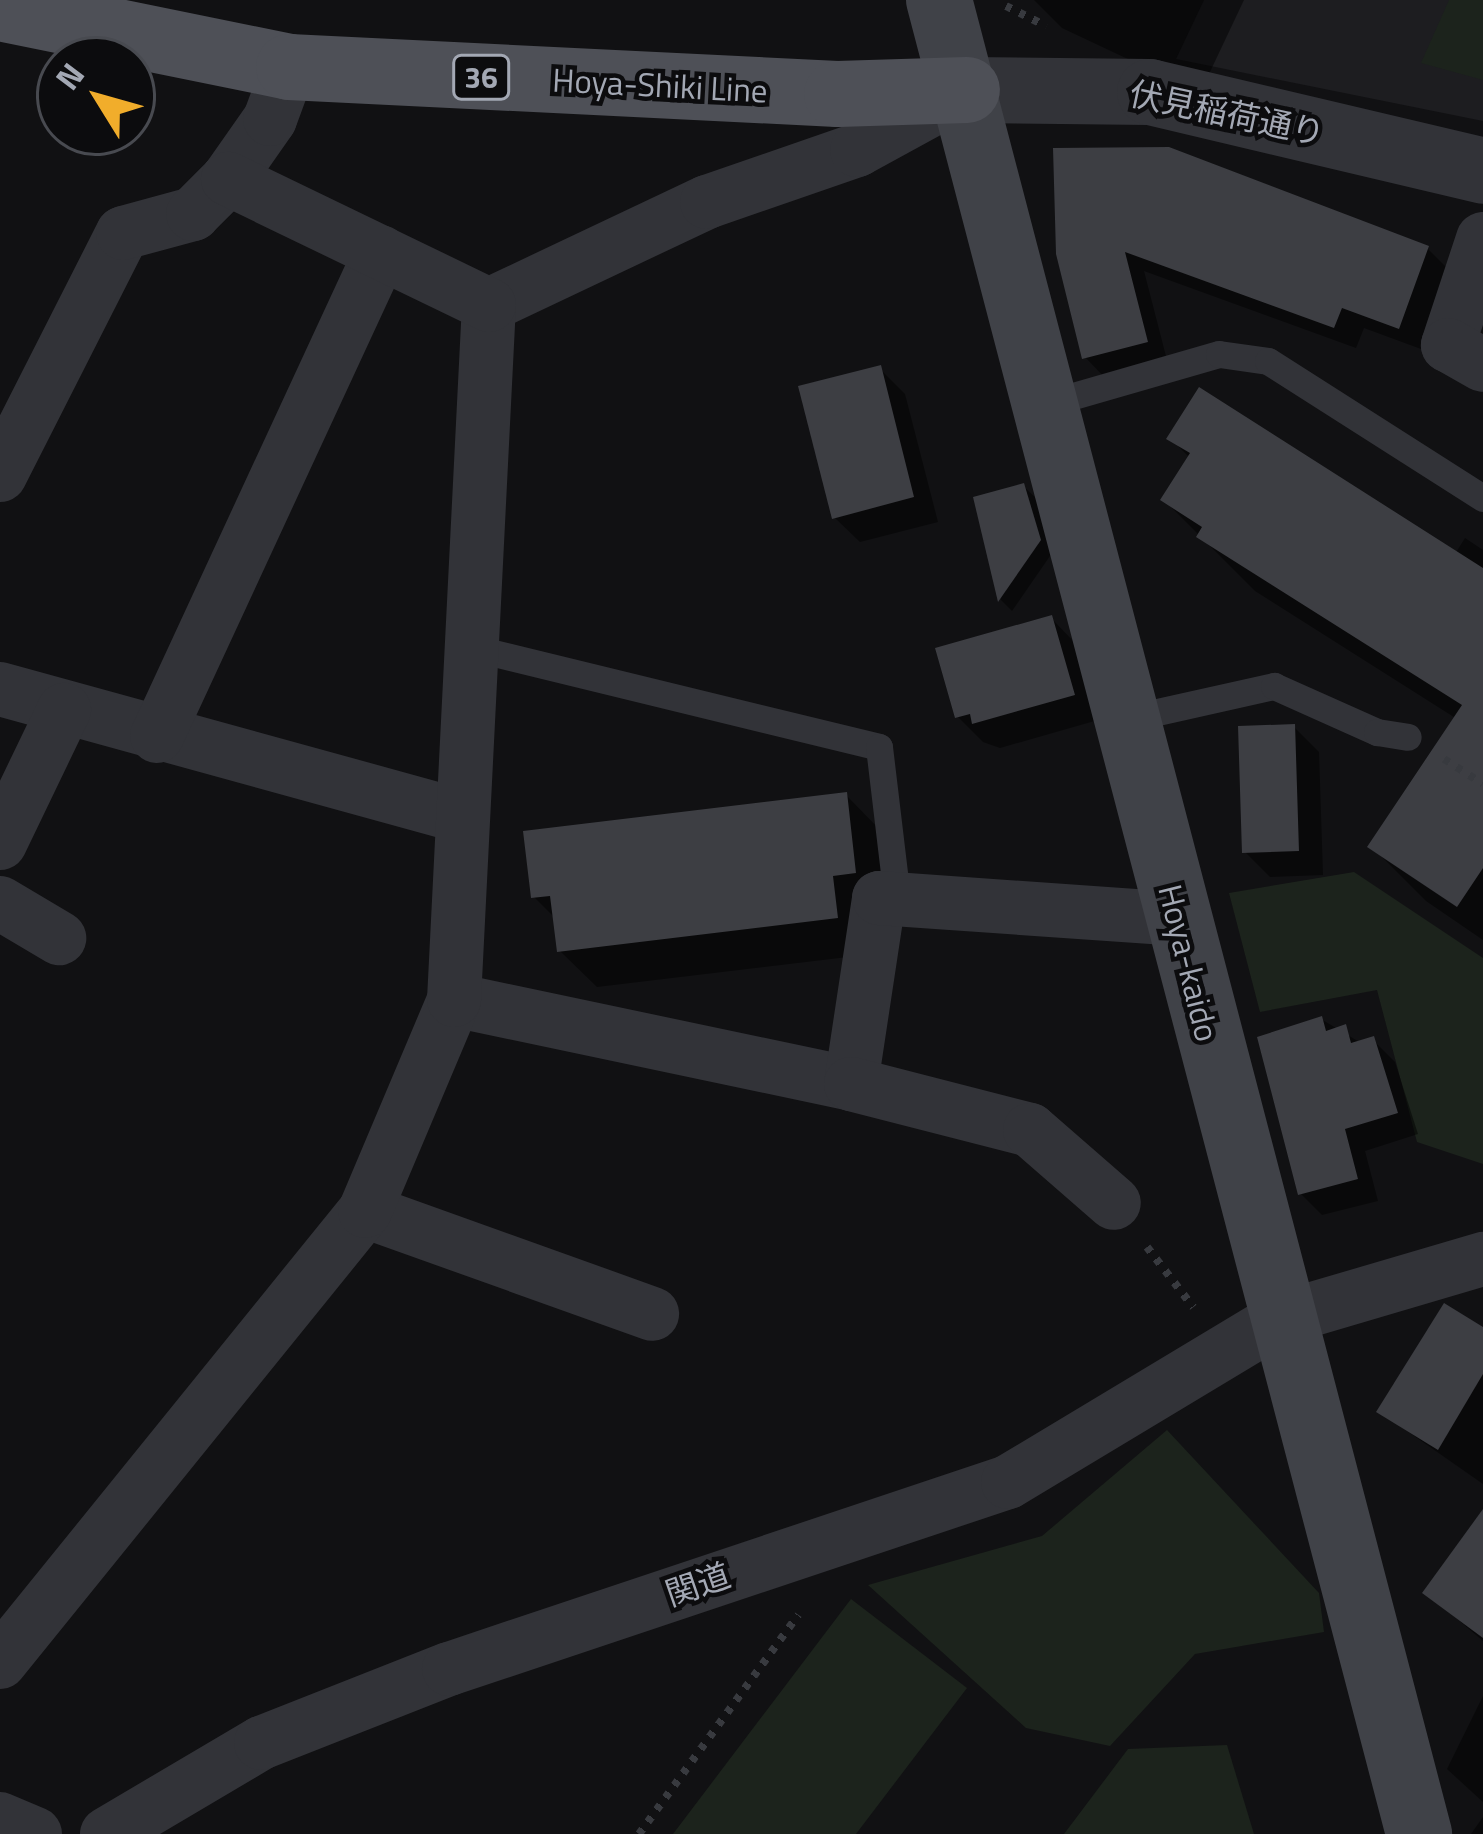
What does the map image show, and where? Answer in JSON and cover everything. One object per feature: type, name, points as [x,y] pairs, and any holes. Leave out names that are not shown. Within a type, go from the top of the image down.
[{"type":"main road","name":"Hoya-kaido","points":[[939,0],[967,90],[1042,405],[1177,919],[1252,1334],[1419,1834]]},
{"type":"main road","name":"Hoya-Shiki Line","points":[[0,8],[289,67],[836,94],[967,90]]},
{"type":"street","points":[[0,475],[123,233],[193,214],[228,179],[269,119],[289,67]]},
{"type":"street","name":"伏見稲荷通り","points":[[967,90],[1150,92],[1483,171]]},
{"type":"street","points":[[489,305],[707,202],[856,150],[967,90]]},
{"type":"street","points":[[228,179],[489,305]]},
{"type":"street","points":[[1483,239],[1448,345],[1483,365]]},
{"type":"street","points":[[157,736],[380,252]]},
{"type":"street","points":[[0,1662],[365,1211],[454,1000],[489,305]]},
{"type":"street","points":[[0,689],[157,736],[461,816]]},
{"type":"street","points":[[0,844],[64,710]]},
{"type":"street","points":[[851,1084],[879,898],[1177,919]]},
{"type":"street","points":[[0,903],[59,938]]},
{"type":"street","points":[[454,1000],[851,1084],[1030,1130],[1114,1203]]},
{"type":"street","points":[[365,1211],[652,1315]]},
{"type":"street","name":"関道","points":[[107,1834],[261,1743],[449,1669],[1008,1482],[1252,1334],[1483,1259]]},
{"type":"street","points":[[0,1819],[35,1834]]},
{"type":"lane","points":[[1042,405],[1219,354],[1268,361],[1483,498]]},
{"type":"lane","points":[[469,647],[880,747],[897,899]]},
{"type":"lane","points":[[1125,719],[1274,686],[1377,732],[1408,737]]},
{"type":"path","points":[[1114,1203],[1252,1334]]},
{"type":"path","points":[[639,1834],[810,1598]]},
{"type":"shaded area","points":[[1204,0],[1483,0],[1483,121],[1176,59]]},
{"type":"shaded area","points":[[1449,0],[1483,0],[1483,80],[1421,63]]},
{"type":"shaded area","points":[[1354,872],[1483,958],[1483,1164],[1417,1142],[1377,990],[1260,1012],[1229,893]]},
{"type":"shaded area","points":[[1167,1430],[1319,1593],[1324,1632],[1195,1654],[1110,1746],[1026,1728],[868,1585],[1042,1536]]},
{"type":"shaded area","points":[[851,1599],[967,1688],[856,1834],[673,1834]]},
{"type":"shaded area","points":[[1227,1745],[1254,1834],[1064,1834],[1128,1749]]},
{"type":"building","points":[[1169,147],[1429,246],[1399,329],[1342,308],[1334,328],[1125,252],[1148,342],[1082,359],[1056,254],[1053,148]]},
{"type":"building","points":[[881,365],[914,497],[832,519],[798,386]]},
{"type":"building","points":[[1199,387],[1483,568],[1483,868],[1457,907],[1367,847],[1462,705],[1196,537],[1202,527],[1160,500],[1190,453],[1166,439]]},
{"type":"building","points":[[1024,483],[1041,540],[998,602],[973,497]]},
{"type":"building","points":[[1052,615],[1075,695],[972,724],[970,714],[955,718],[935,648]]},
{"type":"building","points":[[1295,724],[1299,851],[1242,853],[1238,726]]},
{"type":"building","points":[[847,792],[856,873],[833,876],[838,918],[557,952],[550,896],[531,898],[523,831]]},
{"type":"building","points":[[1322,1016],[1326,1031],[1346,1024],[1351,1043],[1374,1036],[1398,1113],[1345,1129],[1358,1179],[1298,1195],[1257,1037]]},
{"type":"building","points":[[1444,1303],[1483,1327],[1483,1374],[1438,1450],[1376,1412]]},
{"type":"building","points":[[1483,1509],[1483,1638],[1422,1593]]}]
